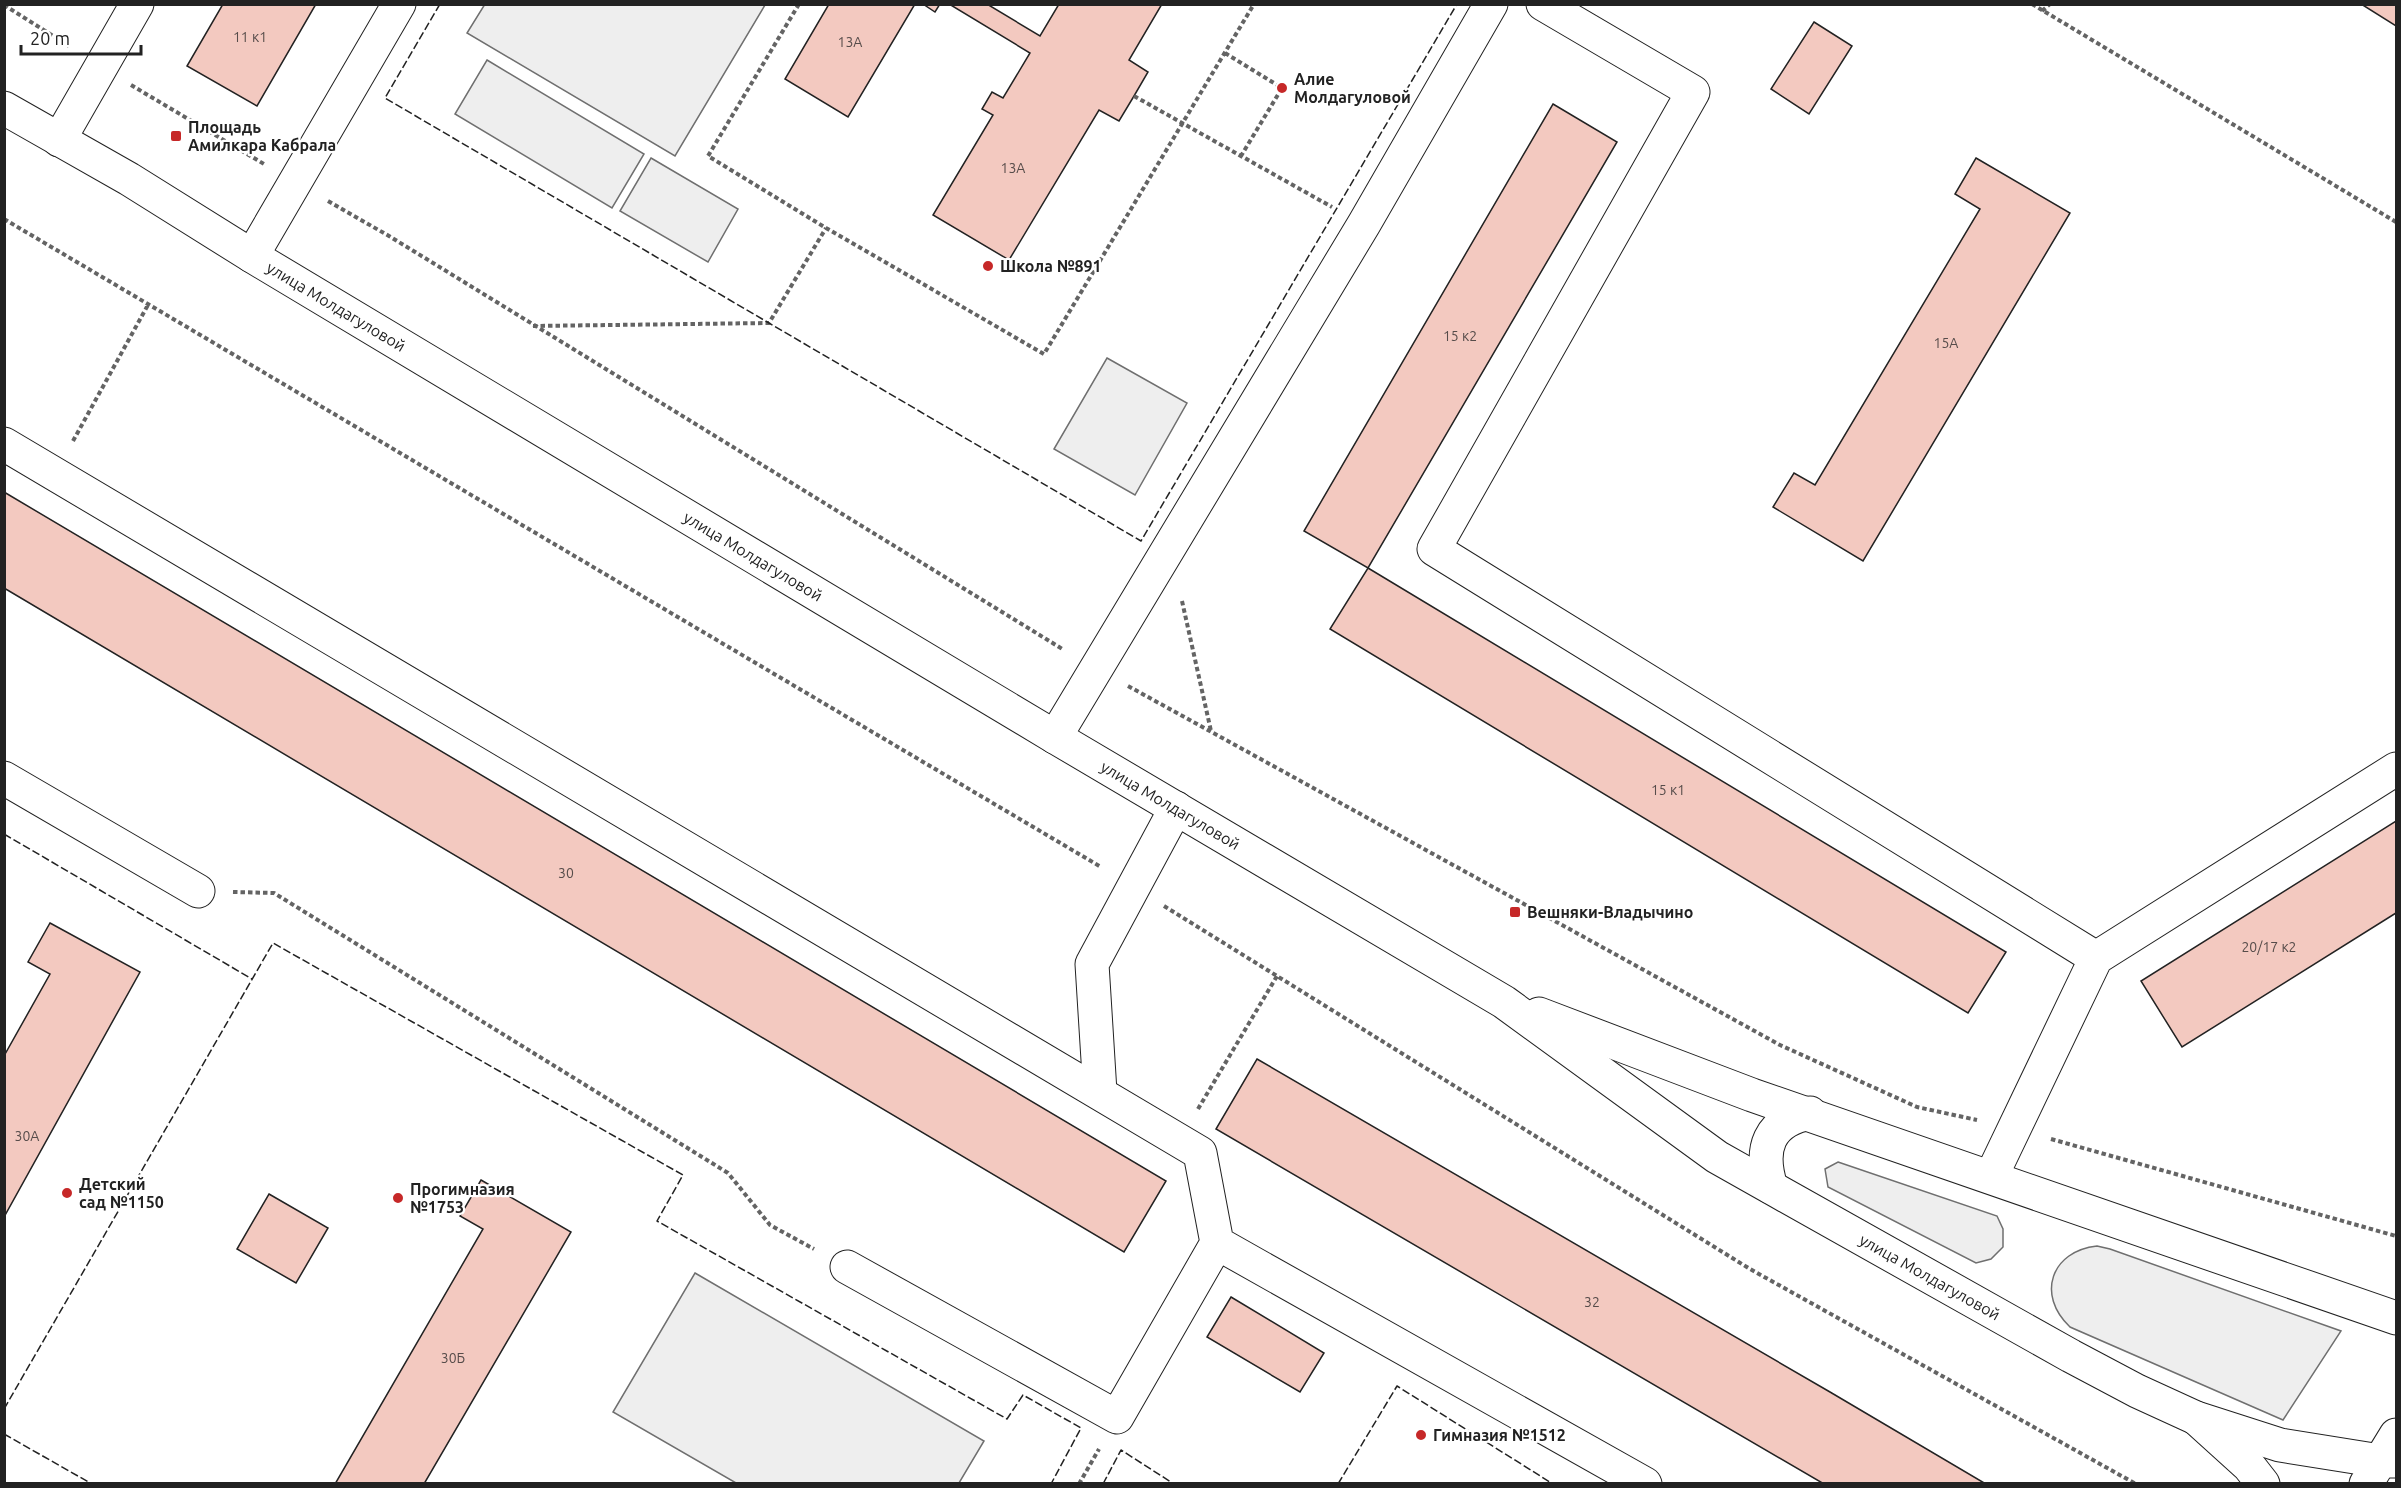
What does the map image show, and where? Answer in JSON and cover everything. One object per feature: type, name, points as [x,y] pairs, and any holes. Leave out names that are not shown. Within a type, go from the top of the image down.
[{"type":"main road","points":[[59,140],[137,4]]},
{"type":"main road","points":[[252,256],[399,4]]},
{"type":"main road","points":[[1055,737],[1364,224],[1491,4]]},
{"type":"main road","points":[[1543,4],[1693,92],[1434,549],[2096,958]]},
{"type":"main road","name":"улица Молдагуловой","points":[[4,108],[129,179],[252,256],[1055,737],[1504,1002],[1717,1157],[2071,1356],[2137,1391],[2196,1418],[2280,1445],[2385,1460]]},
{"type":"main road","points":[[4,444],[1200,1153],[1217,1243],[1117,1417],[847,1267]]},
{"type":"main road","points":[[1991,1177],[2096,958],[2397,769]]},
{"type":"main road","points":[[4,778],[198,891]]},
{"type":"main road","points":[[1100,1092],[1092,964],[1176,808]]},
{"type":"main road","name":"улица Молдагуловой","points":[[1504,1002],[1752,1095],[1810,1113],[2397,1318]]},
{"type":"main road","points":[[1771,1187],[1764,1161],[1768,1141],[1779,1126],[1792,1117],[1810,1113]]},
{"type":"main road","points":[[1217,1243],[1645,1484]]},
{"type":"main road","points":[[2196,1418],[2249,1466],[2263,1484]]},
{"type":"path","points":[[799,4],[708,156],[826,228],[1044,354],[1254,4]]},
{"type":"path","points":[[2032,4],[2397,222]]},
{"type":"path","points":[[2042,10],[2050,4]]},
{"type":"path","points":[[4,5],[146,95],[389,236],[532,326],[1095,668],[1780,1046],[1917,1107],[2014,1128],[2397,1236]]},
{"type":"path","points":[[1225,53],[1282,88],[1241,156]]},
{"type":"path","points":[[1134,96],[1364,224]]},
{"type":"path","points":[[4,219],[1133,888],[1750,1269],[2136,1484]]},
{"type":"path","points":[[532,326],[769,323],[826,228]]},
{"type":"path","points":[[55,473],[149,303]]},
{"type":"path","points":[[1182,599],[1211,732]]},
{"type":"path","points":[[198,891],[274,893],[728,1173],[770,1225],[847,1267]]},
{"type":"path","points":[[1179,1140],[1278,976]]},
{"type":"shaded area","points":[[485,4],[765,5],[675,156],[467,33]]},
{"type":"shaded area","points":[[487,60],[644,154],[612,208],[455,114]]},
{"type":"shaded area","points":[[651,158],[738,209],[708,262],[620,211]]},
{"type":"shaded area","points":[[1107,358],[1187,403],[1135,495],[1054,449]]},
{"type":"shaded area","points":[[1838,1162],[1997,1216],[2003,1229],[2003,1247],[1991,1259],[1976,1263],[1828,1187],[1825,1169]]},
{"type":"shaded area","points":[[2097,1246],[2341,1331],[2283,1420],[2070,1327],[2053,1302],[2051,1289],[2054,1276],[2059,1265],[2069,1256]]},
{"type":"shaded area","points":[[695,1273],[984,1441],[959,1483],[736,1483],[613,1412]]},
{"type":"building","points":[[223,4],[316,4],[257,106],[187,66]]},
{"type":"building","points":[[829,4],[915,4],[848,117],[785,79]]},
{"type":"building","points":[[923,4],[940,4],[935,12]]},
{"type":"building","points":[[949,4],[987,4],[1040,36],[1059,4],[1162,4],[1129,60],[1148,72],[1134,96],[1119,121],[1099,110],[1009,260],[933,215],[993,115],[982,109],[992,92],[1003,98],[1030,53]]},
{"type":"building","points":[[2361,4],[2396,4],[2396,26]]},
{"type":"building","points":[[1814,22],[1852,46],[1809,114],[1771,89]]},
{"type":"building","points":[[1553,104],[1617,142],[1368,568],[1304,531]]},
{"type":"building","points":[[1976,158],[2070,213],[1863,561],[1773,507],[1794,473],[1815,485],[1980,209],[1955,194]]},
{"type":"building","points":[[4,492],[1166,1181],[1124,1252],[4,588]]},
{"type":"building","points":[[1368,568],[2006,952],[1968,1013],[1330,629]]},
{"type":"building","points":[[2396,821],[2396,913],[2182,1047],[2141,981]]},
{"type":"building","points":[[50,923],[140,972],[4,1217],[4,1056],[50,974],[28,962]]},
{"type":"building","points":[[1257,1059],[1986,1484],[1824,1484],[1216,1129]]},
{"type":"building","points":[[481,1180],[571,1232],[424,1484],[335,1484],[483,1229],[460,1216]]},
{"type":"building","points":[[269,1194],[328,1228],[296,1283],[237,1249]]},
{"type":"building","points":[[1231,1297],[1324,1353],[1300,1392],[1207,1337]]},
{"type":"fence","points":[[440,4],[385,98],[1141,541],[1457,4]]},
{"type":"fence","points":[[4,834],[252,979]]},
{"type":"fence","points":[[4,1409],[273,943],[683,1175],[657,1221],[1007,1419],[1023,1395],[1081,1428],[1051,1484]]},
{"type":"fence","points":[[1338,1484],[1397,1386],[1553,1484]]},
{"type":"fence","points":[[4,1434],[92,1484]]},
{"type":"fence","points":[[1103,1484],[1121,1450],[1174,1484]]},
{"type":"place","name":"Алие Молдагуловой","points":[[1282,88]]},
{"type":"place","name":"Площадь Амилкара Кабрала","points":[[176,136]]},
{"type":"place","name":"Школа №891","points":[[988,266]]},
{"type":"place","name":"Вешняки-Владычино","points":[[1515,912]]},
{"type":"place","name":"Детский сад №1150","points":[[67,1193]]},
{"type":"place","name":"Прогимназия №1753","points":[[398,1198]]},
{"type":"place","name":"Гимназия №1512","points":[[1421,1435]]}]
